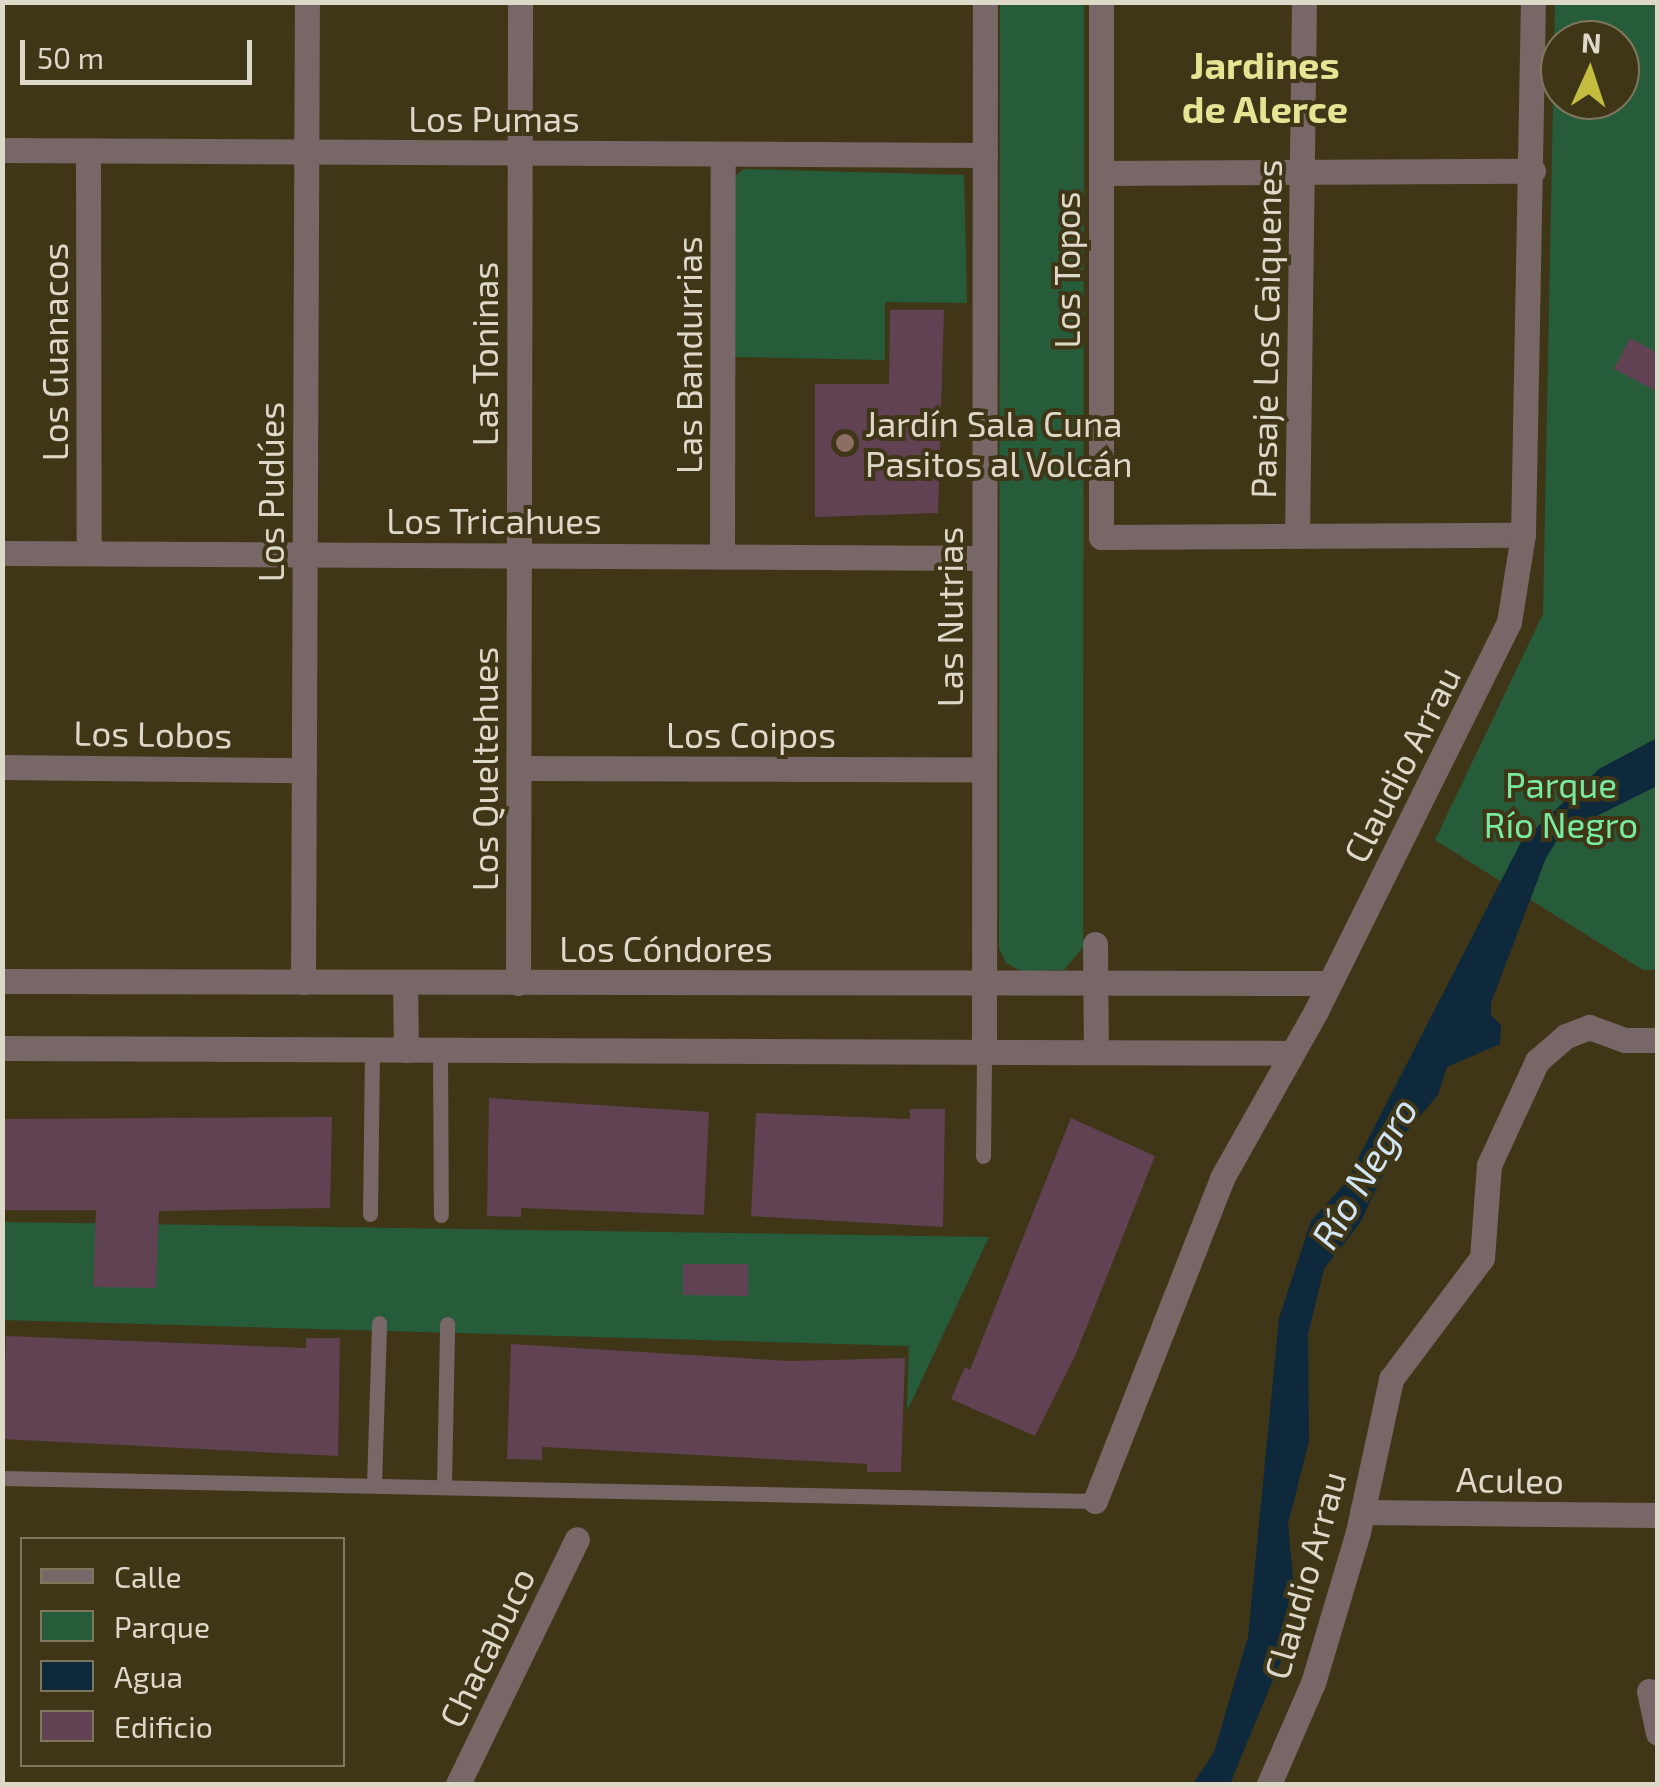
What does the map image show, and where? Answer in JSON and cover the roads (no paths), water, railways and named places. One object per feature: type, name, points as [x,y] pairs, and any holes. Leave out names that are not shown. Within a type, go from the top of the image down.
[{"type":"street","name":"Los Pudúes","points":[[303,982],[307,2]]},
{"type":"street","name":"Las Toninas","points":[[519,556],[520,2]]},
{"type":"street","name":"Las Nutrias","points":[[984,1052],[985,2]]},
{"type":"street","name":"Los Topos","points":[[1101,2],[1100,537],[1297,536]]},
{"type":"street","name":"Pasaje Los Caiquenes","points":[[1297,536],[1304,2]]},
{"type":"street","name":"Claudio Arrau","points":[[1096,1500],[1222,1178],[1329,982],[1497,652],[1516,594],[1523,535],[1534,2]]},
{"type":"street","name":"Los Pumas","points":[[2,150],[985,156]]},
{"type":"street","name":"Los Guanacos","points":[[88,151],[89,553]]},
{"type":"street","name":"Las Bandurrias","points":[[722,556],[723,154]]},
{"type":"street","points":[[1100,173],[1533,171]]},
{"type":"street","points":[[1297,536],[1523,535]]},
{"type":"street","name":"Los Tricahues","points":[[2,553],[984,558]]},
{"type":"street","name":"Los Queltehues","points":[[518,983],[519,556]]},
{"type":"street","name":"Los Lobos","points":[[2,767],[304,770]]},
{"type":"street","name":"Los Coipos","points":[[519,768],[984,770]]},
{"type":"street","points":[[1096,944],[1096,1052]]},
{"type":"street","name":"Los Cóndores","points":[[2,981],[1329,982]]},
{"type":"street","points":[[405,983],[406,1050]]},
{"type":"street","name":"Claudio Arrau","points":[[1269,1784],[1313,1683],[1362,1512],[1391,1379],[1482,1258],[1489,1165],[1537,1061],[1566,1036],[1590,1027],[1625,1040],[1658,1040]]},
{"type":"street","points":[[2,1048],[1291,1053]]},
{"type":"street","name":"Aculeo","points":[[1362,1512],[1658,1515]]},
{"type":"street","name":"Chacabuco","points":[[458,1784],[576,1539]]},
{"type":"street","points":[[1648,1691],[1658,1733]]},
{"type":"lane","points":[[370,1214],[372,1050]]},
{"type":"lane","points":[[440,1050],[440,1215]]},
{"type":"lane","points":[[984,1052],[984,1156]]},
{"type":"lane","points":[[374,1486],[378,1323]]},
{"type":"lane","points":[[444,1487],[447,1324]]},
{"type":"lane","points":[[2,1478],[1096,1500]]},
{"type":"water","name":"Río Negro","points":[[1657,738],[1657,786],[1561,834],[1546,858],[1491,1003],[1491,1015],[1501,1025],[1500,1044],[1447,1067],[1438,1095],[1400,1139],[1360,1223],[1324,1269],[1308,1335],[1309,1441],[1288,1524],[1295,1598],[1282,1658],[1230,1784],[1193,1784],[1214,1752],[1248,1637],[1279,1318],[1311,1221],[1346,1182],[1521,842],[1599,769]]},
{"type":"place","name":"Jardín Sala Cuna Pasitos al Volcán","points":[[845,443]]},
{"type":"district","name":"Jardines de Alerce","points":[[1265,87]]},
{"type":"park label","name":"Parque Río Negro","points":[[1561,804]]}]
